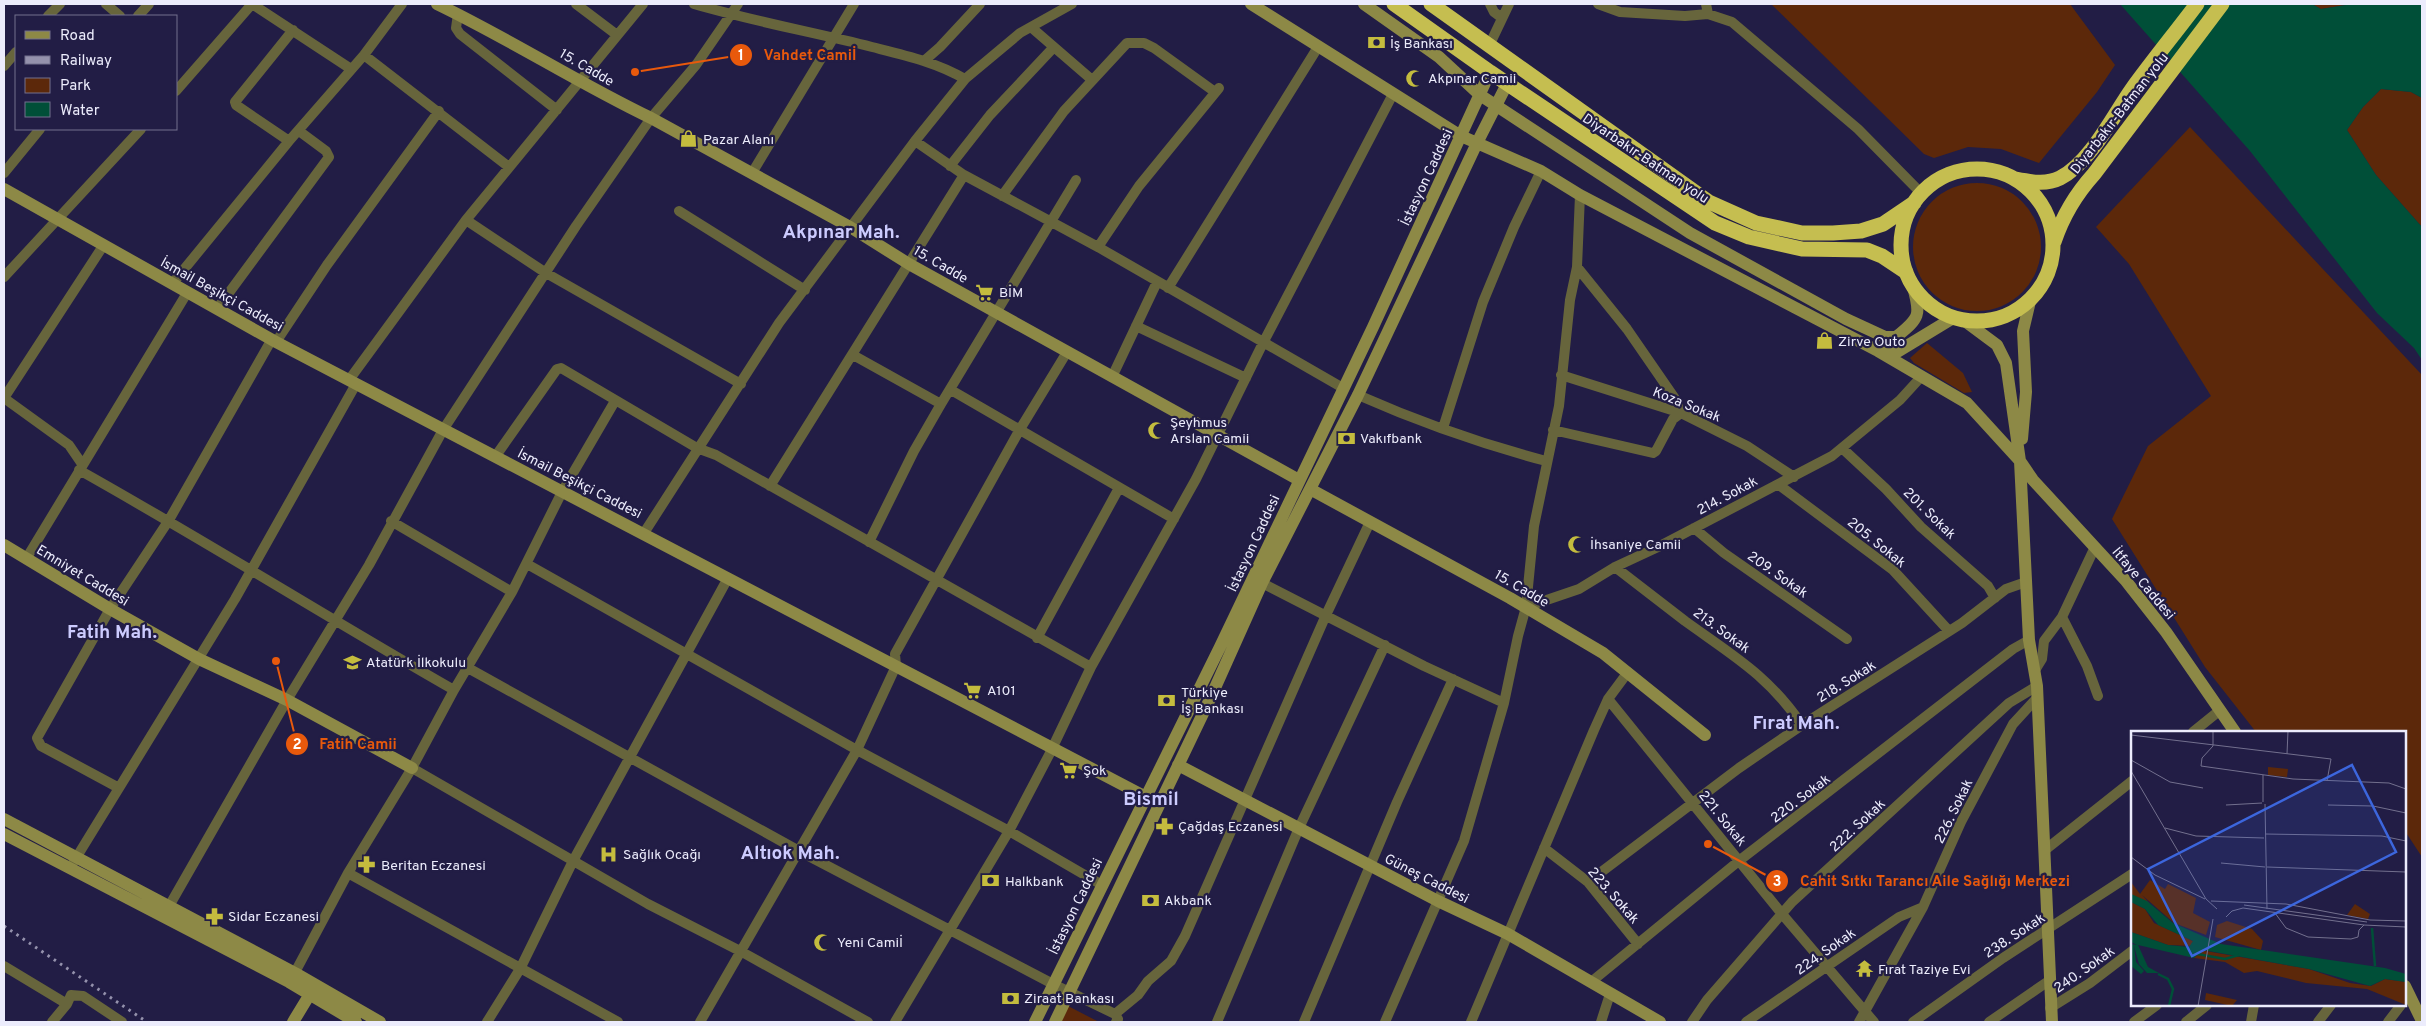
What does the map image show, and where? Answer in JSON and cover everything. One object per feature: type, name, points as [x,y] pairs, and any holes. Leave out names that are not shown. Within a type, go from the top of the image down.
[{"type":"highway","name":"Diyarbakır-Batman yolu","points":[[1394,4],[1490,72],[1508,82],[1703,216],[1732,231],[1767,242],[1802,248],[1867,250],[1882,256],[1906,272]]},
{"type":"highway","name":"Diyarbakır-Batman yolu","points":[[2014,179],[2045,183],[2071,171],[2103,133],[2132,89],[2197,4]]},
{"type":"highway","name":"Diyarbakır-Batman yolu","points":[[2052,248],[2066,210],[2075,195],[2094,174],[2222,4]]},
{"type":"highway","name":"Diyarbakır-Batman yolu","points":[[1434,5],[1709,202],[1756,223],[1802,233],[1861,231],[1883,224],[1917,198]]},
{"type":"highway","points":[[1965,170],[1990,170],[2014,179],[2033,194],[2046,215],[2053,239],[2051,264],[2041,287],[2024,305],[2002,317],[1978,321],[1957,318],[1930,306],[1913,287],[1903,264],[1900,239],[1907,214],[1917,198],[1941,178],[1965,170]]},
{"type":"street","points":[[49,15],[60,4]]},
{"type":"street","points":[[106,4],[119,15]]},
{"type":"street","points":[[139,15],[149,4]]},
{"type":"street","points":[[178,89],[252,4],[351,69]]},
{"type":"street","points":[[172,284],[289,141],[364,55],[402,4]]},
{"type":"street","name":"15. Cadde","points":[[437,4],[850,227],[909,264],[1299,480]]},
{"type":"street","points":[[576,4],[617,35]]},
{"type":"street","points":[[73,863],[252,569],[353,382],[466,220],[643,4]]},
{"type":"street","points":[[694,4],[730,15],[832,37],[924,60],[965,79]]},
{"type":"street","points":[[168,908],[287,700],[369,565],[391,521],[443,430],[651,118],[696,65],[738,4]]},
{"type":"street","points":[[752,173],[832,37],[854,4]]},
{"type":"street","points":[[924,60],[940,47],[980,4]]},
{"type":"street","points":[[644,533],[697,448],[742,384],[779,323],[915,141],[965,79],[1020,33],[1072,4]]},
{"type":"street","name":"İtfaye Caddesi","points":[[1251,4],[1461,136],[1541,172],[1580,195],[1878,351],[1967,403],[2020,461],[2033,480],[2126,581],[2166,632],[2234,731]]},
{"type":"street","points":[[1364,4],[1439,57],[1480,95],[1690,233],[1734,259],[1871,332],[1896,337],[1915,320],[1919,309],[1913,287]]},
{"type":"street","points":[[1490,4],[1494,12],[1502,18]]},
{"type":"street","points":[[1489,46],[1509,4]]},
{"type":"street","points":[[1598,4],[1620,12],[1685,16],[1708,14],[1732,22],[1858,129],[1917,198]]},
{"type":"street","points":[[1706,4],[1708,14]]},
{"type":"street","points":[[458,14],[456,28],[460,34],[557,110]]},
{"type":"street","points":[[1032,28],[1053,48],[1091,78]]},
{"type":"street","points":[[289,141],[236,105],[235,102],[293,30]]},
{"type":"street","points":[[1002,196],[1064,111],[1091,78],[1127,42],[1136,42],[1154,48],[1217,89],[1139,186],[1098,247]]},
{"type":"street","points":[[1168,288],[1318,47]]},
{"type":"street","points":[[950,166],[990,115],[1053,48]]},
{"type":"street","points":[[364,55],[439,111],[509,167]]},
{"type":"street","name":"İstasyon Caddesi","points":[[1035,1022],[1220,648],[1490,72]]},
{"type":"street","name":"İstasyon Caddesi","points":[[1055,1022],[1178,765],[1262,583],[1358,395],[1477,143],[1508,82]]},
{"type":"street","points":[[895,1022],[952,930],[1009,831],[1091,667],[1174,519],[1263,343],[1393,94]]},
{"type":"street","points":[[119,788],[41,746],[37,738],[110,609],[169,520],[274,341],[439,111]]},
{"type":"street","points":[[4,173],[39,130]]},
{"type":"street","points":[[4,277],[140,130]]},
{"type":"street","points":[[217,309],[329,157],[326,151],[299,131]]},
{"type":"street","points":[[915,141],[964,175],[1098,247],[1343,388]]},
{"type":"street","points":[[1443,428],[1483,302],[1514,227],[1541,172]]},
{"type":"street","points":[[770,486],[964,175]]},
{"type":"street","points":[[869,542],[914,451],[940,404],[951,390],[1076,180]]},
{"type":"street","name":"İsmail Beşikçi Caddesi","points":[[4,189],[56,220],[274,341],[1146,797]]},
{"type":"street","points":[[1385,1022],[1464,841],[1504,703],[1526,607],[1534,526],[1546,461],[1559,406],[1570,300],[1577,267],[1580,195]]},
{"type":"street","points":[[679,211],[805,290]]},
{"type":"street","points":[[466,220],[546,273],[742,384]]},
{"type":"street","points":[[103,246],[4,398],[69,444],[81,467],[252,569],[334,621],[454,690]]},
{"type":"street","points":[[1554,430],[1653,453],[1656,451],[1673,419],[1681,413],[1676,400],[1627,329],[1577,267]]},
{"type":"street","points":[[1112,377],[1157,282]]},
{"type":"street","points":[[26,559],[187,293]]},
{"type":"street","points":[[2020,461],[2026,392],[2023,331],[2031,297]]},
{"type":"street","points":[[1878,351],[1897,352],[1957,318],[1997,345],[2006,363],[2020,461],[2029,640],[2037,692],[2052,1022]]},
{"type":"street","points":[[1136,326],[1246,378]]},
{"type":"street","points":[[700,1022],[857,750],[896,666],[895,654],[1020,431],[1067,352]]},
{"type":"street","points":[[853,355],[940,404]]},
{"type":"street","points":[[495,457],[557,369],[561,368],[697,448],[716,455],[1091,667]]},
{"type":"street","name":"Koza Sokak","points":[[1561,375],[1681,413],[1747,446],[1794,477]]},
{"type":"street","name":"214. Sokak","points":[[1526,607],[1579,589],[1615,567],[1759,493],[1779,485],[1843,449],[1900,400],[1921,377]]},
{"type":"street","points":[[951,390],[1174,519]]},
{"type":"street","points":[[1358,395],[1496,448],[1546,461]]},
{"type":"street","points":[[292,977],[348,873],[412,768],[454,690],[512,592],[562,492],[614,400]]},
{"type":"street","name":"201. Sokak","points":[[1843,449],[1886,489],[1921,527],[1988,586],[1995,598]]},
{"type":"street","name":"205. Sokak","points":[[1779,485],[1893,570],[1949,631]]},
{"type":"street","points":[[1037,638],[1118,488]]},
{"type":"street","name":"15. Cadde","points":[[1310,489],[1526,607],[1603,653],[1705,735]]},
{"type":"street","points":[[391,521],[512,592]]},
{"type":"street","points":[[468,668],[799,851],[1116,1018],[1138,995],[1148,981],[1171,961],[1188,928],[1326,615],[1370,522]]},
{"type":"street","name":"209. Sokak","points":[[1694,528],[1724,553],[1847,640]]},
{"type":"street","name":"Emniyet Caddesi","points":[[4,545],[110,609],[199,658],[287,700],[412,768]]},
{"type":"street","points":[[2034,672],[2042,659],[2044,641],[2062,617],[2095,548]]},
{"type":"street","points":[[527,564],[686,655],[857,750],[1009,831],[1102,885]]},
{"type":"street","name":"213. Sokak","points":[[1615,567],[1686,622],[1732,652],[1769,683],[1802,725]]},
{"type":"street","points":[[487,1022],[520,969],[573,861],[728,578]]},
{"type":"street","name":"218. Sokak","points":[[1588,882],[1739,768],[1802,725],[1949,631],[2006,590],[2026,582]]},
{"type":"street","points":[[1262,583],[1504,703]]},
{"type":"street","points":[[2062,617],[2087,666],[2098,696]]},
{"type":"street","name":"220. Sokak","points":[[1591,982],[1740,860],[2013,649],[2029,640]]},
{"type":"street","points":[[1217,1022],[1299,828],[1385,645]]},
{"type":"street","points":[[1471,1022],[1608,699],[1628,672]]},
{"type":"street","points":[[1304,1022],[1397,802],[1454,679]]},
{"type":"street","name":"226. Sokak","points":[[1859,1022],[1923,907],[1961,822],[2013,724],[2037,692]]},
{"type":"street","name":"222. Sokak","points":[[1692,1022],[1707,1000],[1782,914],[2009,703],[2037,692]]},
{"type":"street","name":"221. Sokak","points":[[1608,699],[1782,914],[1874,1022]]},
{"type":"street","points":[[2194,731],[2219,711]]},
{"type":"street","name":"Güneş Caddesi","points":[[1178,765],[1438,901],[1508,934],[1660,1022]]},
{"type":"street","points":[[412,768],[648,904],[742,952],[868,1022]]},
{"type":"street","points":[[2045,850],[2131,782]]},
{"type":"street","points":[[4,819],[73,863],[380,1022]]},
{"type":"street","points":[[4,834],[73,863],[168,908],[292,977],[310,994],[356,1022]]},
{"type":"street","name":"223. Sokak","points":[[1544,848],[1588,882],[1638,944]]},
{"type":"street","points":[[348,873],[618,1022]]},
{"type":"street","name":"238. Sokak","points":[[1913,1022],[2003,958],[2049,930],[2131,875]]},
{"type":"street","name":"224. Sokak","points":[[1746,1022],[1898,916],[1923,907]]},
{"type":"street","name":"240. Sokak","points":[[2050,1008],[2090,983],[2131,953]]},
{"type":"street","points":[[4,966],[67,1004]]},
{"type":"street","points":[[1989,1022],[2050,980]]},
{"type":"street","points":[[292,1022],[310,994]]},
{"type":"street","points":[[1601,1022],[1610,994]]},
{"type":"street","points":[[52,1022],[67,1004],[71,995],[83,996],[122,1022]]},
{"type":"street","points":[[2406,997],[2422,1021]]},
{"type":"street","points":[[2134,1022],[2156,1006]]},
{"type":"street","points":[[2186,1022],[2206,1006]]},
{"type":"street","points":[[2251,1022],[2254,1006]]},
{"type":"street","points":[[2318,1022],[2330,1006]]},
{"type":"street","points":[[2388,1022],[2398,1006]]},
{"type":"green space","points":[[1771,4],[2070,4],[2115,65],[2097,92],[2039,163],[2001,149],[1968,147],[1934,158],[1924,154]]},
{"type":"green space","points":[[2312,4],[2352,4],[2321,9]]},
{"type":"green space","points":[[2381,89],[2411,92],[2422,98],[2422,227],[2376,175],[2347,130],[2363,107]]},
{"type":"green space","points":[[2190,127],[2422,375],[2422,857],[2406,833],[2406,731],[2255,731],[2205,667],[2112,519],[2148,446],[2211,396],[2129,264],[2096,227]]},
{"type":"green space","points":[[1977,183],[2001,188],[2022,202],[2036,223],[2041,247],[2036,271],[2022,292],[2001,306],[1977,311],[1953,306],[1932,292],[1918,271],[1913,247],[1918,223],[1932,202],[1953,188]]},
{"type":"green space","points":[[1927,343],[1963,373],[1972,392],[1964,393],[1914,363],[1910,358]]},
{"type":"green space","points":[[1068,1006],[1099,1022],[1060,1022]]},
{"type":"water","points":[[2120,4],[2312,4],[2321,9],[2352,4],[2422,4],[2422,98],[2411,92],[2381,89],[2363,107],[2347,130],[2376,175],[2422,227],[2422,360],[2414,348],[2377,313],[2250,151]]},
{"type":"railway","points":[[4,926],[147,1022]]},
{"type":"place","name":"İş Bankası","points":[[1376,43]]},
{"type":"place","name":"Vahdet Camiİ","points":[[635,72]]},
{"type":"place","name":"Akpınar Camii","points":[[1414,78]]},
{"type":"place","name":"Pazar Alanı","points":[[689,139]]},
{"type":"place","name":"BİM","points":[[985,292]]},
{"type":"place","name":"Zirve Outo","points":[[1824,341]]},
{"type":"place","name":"Şeyhmus Arslan Camii","points":[[1156,430]]},
{"type":"place","name":"Vakıfbank","points":[[1346,438]]},
{"type":"place","name":"İhsaniye Camii","points":[[1576,544]]},
{"type":"place","name":"Fatih Camii","points":[[276,661]]},
{"type":"place","name":"Atatürk İlkokulu","points":[[352,662]]},
{"type":"place","name":"A101","points":[[973,690]]},
{"type":"place","name":"Türkiye İş Bankası","points":[[1167,700]]},
{"type":"place","name":"Şok","points":[[1069,770]]},
{"type":"place","name":"Çağdaş Eczanesi","points":[[1164,826]]},
{"type":"place","name":"Cahit Sıtkı Tarancı Aile Sağlığı Merkezi","points":[[1708,844]]},
{"type":"place","name":"Sağlık Ocağı","points":[[609,854]]},
{"type":"place","name":"Beritan Eczanesi","points":[[367,865]]},
{"type":"place","name":"Halkbank","points":[[991,881]]},
{"type":"place","name":"Akbank","points":[[1150,900]]},
{"type":"place","name":"Sidar Eczanesi","points":[[214,916]]},
{"type":"place","name":"Yeni Camiİ","points":[[823,942]]},
{"type":"place","name":"Fırat Taziye Evi","points":[[1864,969]]},
{"type":"place","name":"Ziraat Bankası","points":[[1010,998]]},
{"type":"district","name":"Akpınar Mah.","points":[[841,231]]},
{"type":"district","name":"Fatih Mah.","points":[[112,631]]},
{"type":"district","name":"Fırat Mah.","points":[[1796,722]]},
{"type":"district","name":"Bismil","points":[[1151,798]]},
{"type":"district","name":"Altıok Mah.","points":[[790,852]]}]
